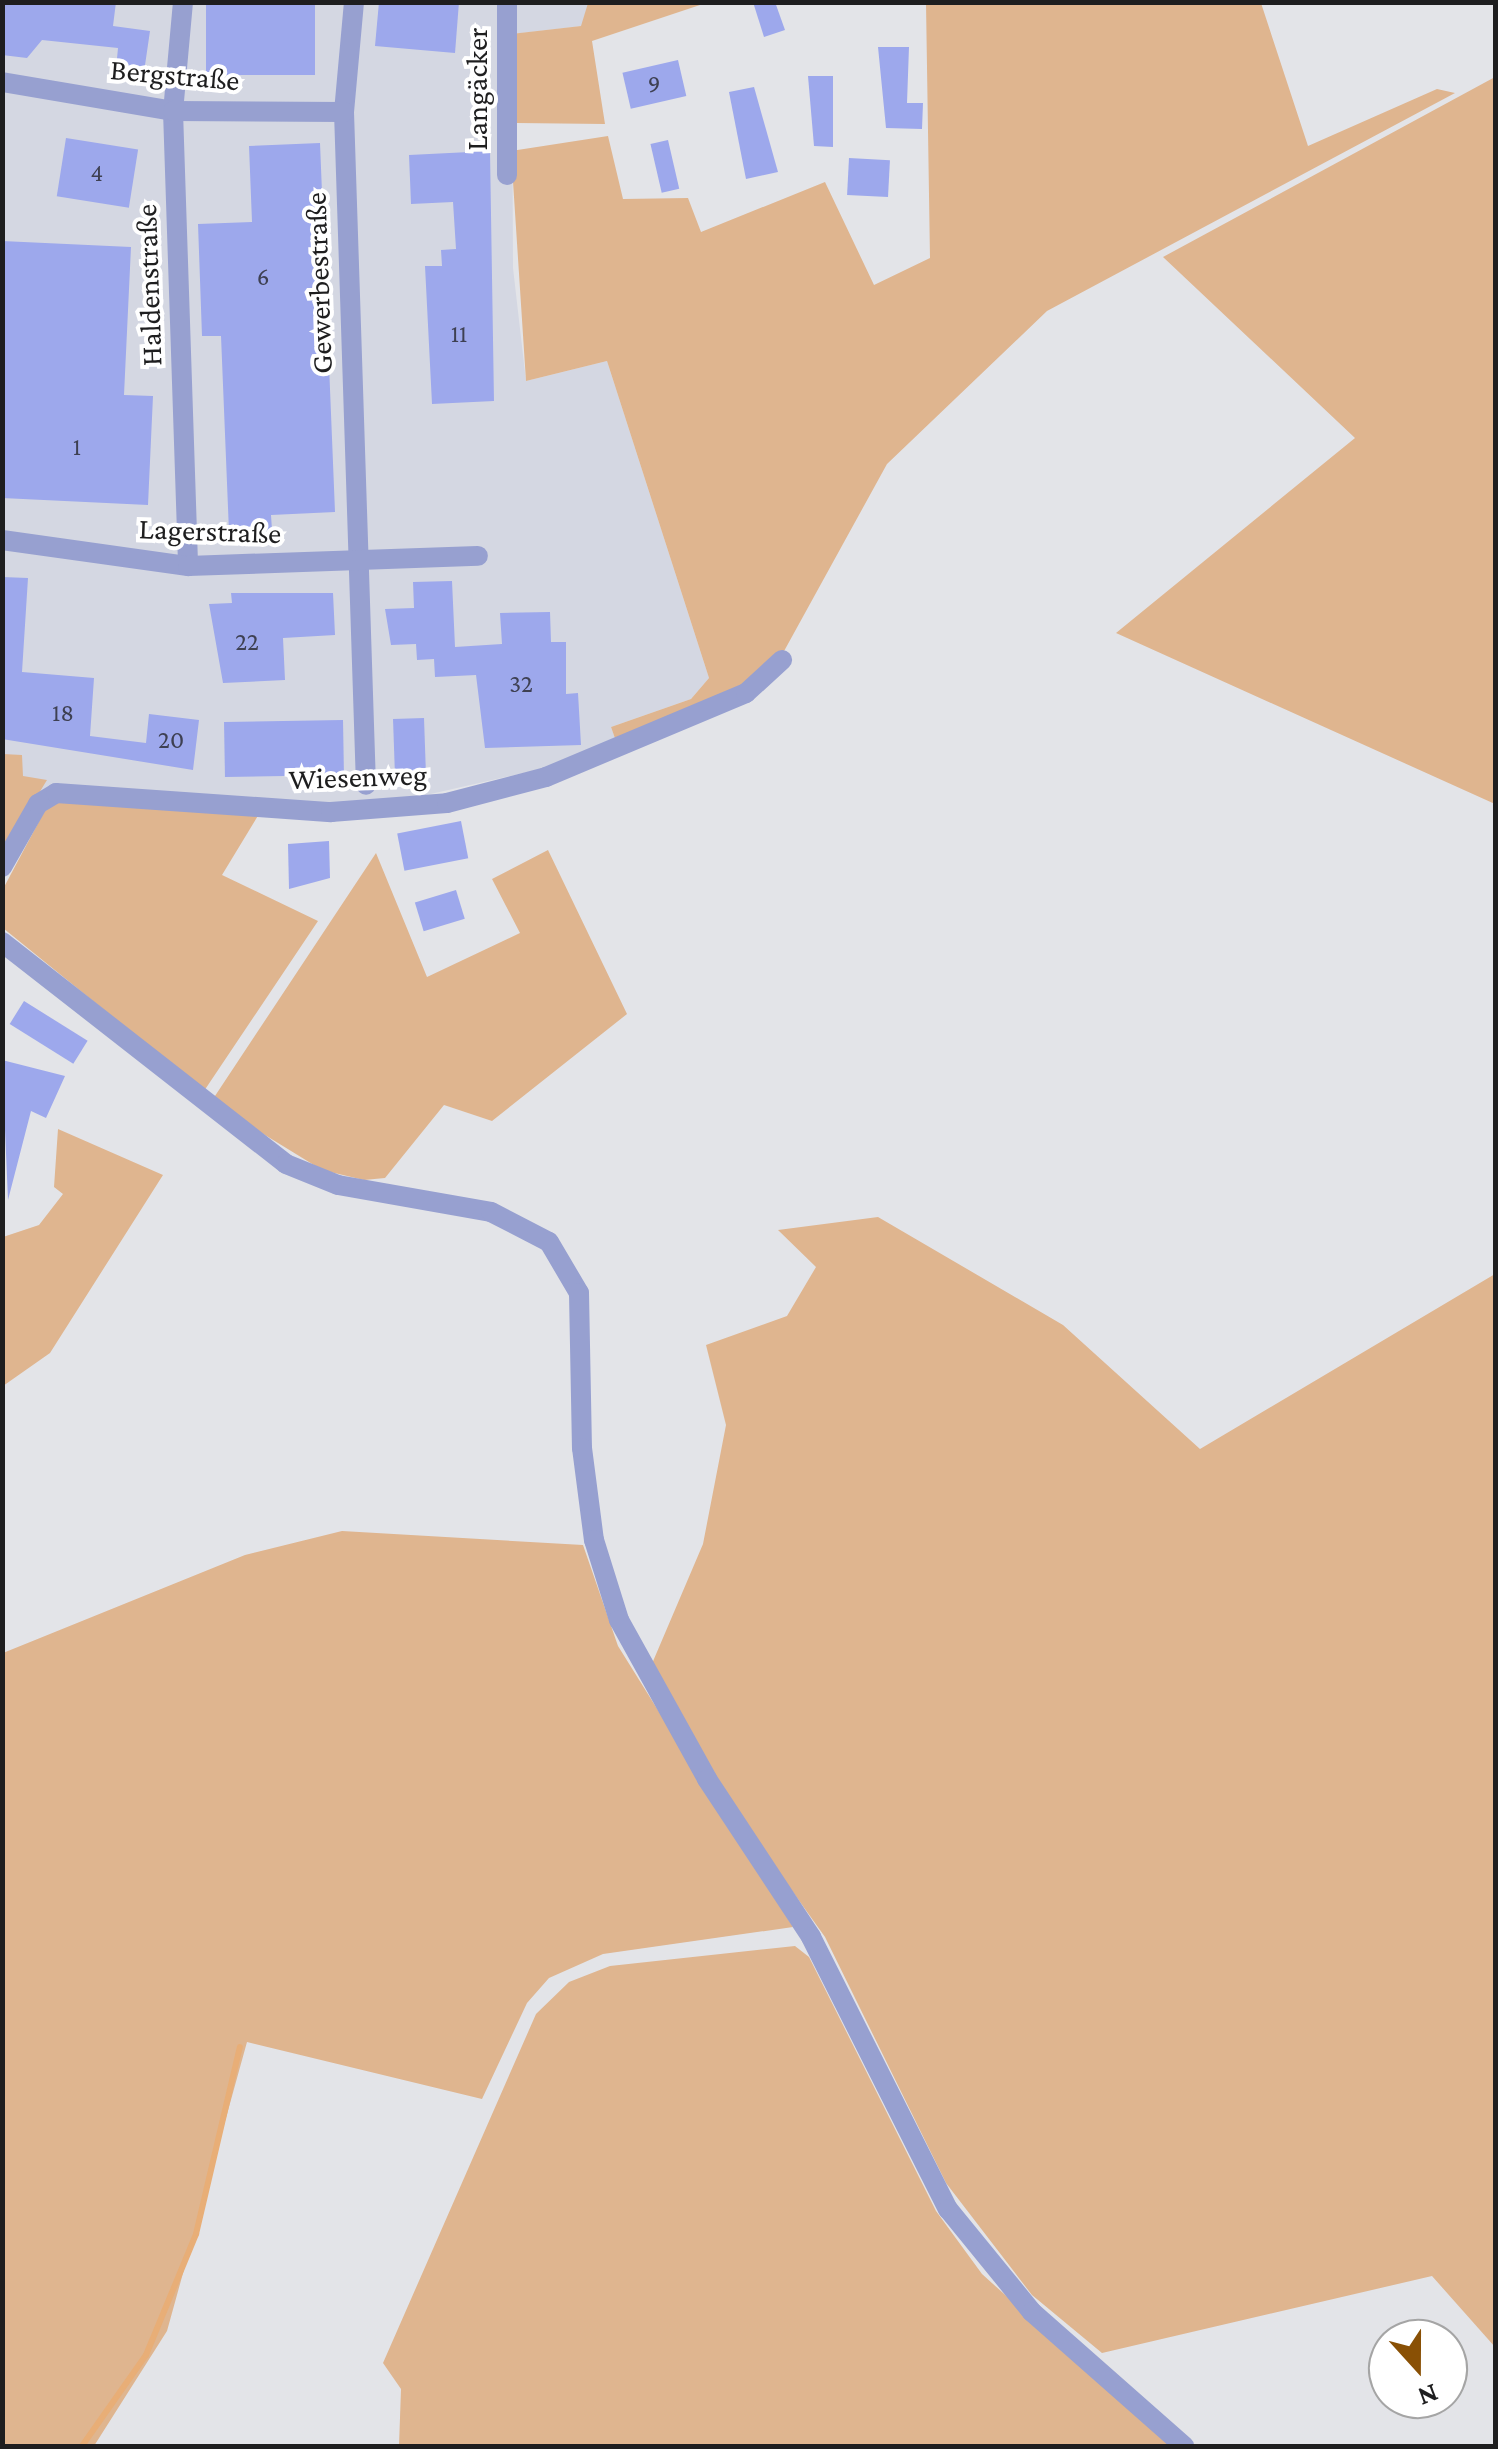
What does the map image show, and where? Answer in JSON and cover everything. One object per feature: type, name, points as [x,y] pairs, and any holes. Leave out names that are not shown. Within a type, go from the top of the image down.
[{"type":"street","name":"Haldenstraße","points":[[183,2],[173,111],[188,566]]},
{"type":"street","name":"Gewerbestraße","points":[[354,2],[344,112],[358,562]]},
{"type":"street","name":"Langäcker","points":[[507,2],[507,176]]},
{"type":"street","name":"Bergstraße","points":[[2,82],[173,111],[344,112]]},
{"type":"street","name":"Lagerstraße","points":[[2,540],[188,566],[478,556]]},
{"type":"street","points":[[358,562],[366,786]]},
{"type":"street","name":"Wiesenweg","points":[[2,867],[38,804],[56,793],[331,812],[448,803],[546,777],[729,701],[782,660]]},
{"type":"street","points":[[2,942],[286,1164],[338,1185],[490,1212],[548,1242],[578,1293],[582,1448],[594,1540],[618,1620],[811,1937],[948,2209],[1032,2312],[1184,2446]]},
{"type":"shaded area","points":[[3,3],[588,3],[582,26],[512,34],[513,268],[526,381],[607,361],[709,678],[691,699],[611,727],[617,744],[576,761],[382,805],[3,790]]},
{"type":"shaded area","points":[[588,3],[706,3],[592,41],[605,124],[517,123],[511,34],[581,26]]},
{"type":"shaded area","points":[[926,3],[1261,3],[1308,146],[1437,89],[1455,93],[1047,311],[887,464],[783,653],[746,689],[617,744],[611,727],[691,699],[709,678],[607,361],[526,381],[511,151],[608,136],[623,199],[688,198],[701,232],[825,182],[874,285],[930,258]]},
{"type":"shaded area","points":[[1495,77],[1495,804],[1116,633],[1355,438],[1163,257]]},
{"type":"shaded area","points":[[3,754],[22,755],[23,776],[47,780],[3,852]]},
{"type":"shaded area","points":[[62,797],[259,814],[222,875],[318,921],[204,1091],[3,928],[3,889],[44,812]]},
{"type":"shaded area","points":[[548,850],[627,1014],[492,1121],[444,1105],[385,1178],[364,1180],[322,1170],[211,1102],[376,853],[427,977],[520,933],[492,879]]},
{"type":"shaded area","points":[[58,1129],[163,1175],[50,1353],[3,1386],[3,1237],[39,1225],[63,1194],[54,1187]]},
{"type":"shaded area","points":[[878,1217],[1063,1325],[1200,1449],[1495,1274],[1495,2347],[1432,2276],[1102,2353],[1032,2295],[946,2183],[825,1937],[736,1812],[651,1666],[703,1544],[726,1425],[706,1345],[787,1316],[816,1267],[778,1230]]},
{"type":"shaded area","points":[[342,1531],[583,1545],[618,1646],[793,1927],[603,1954],[549,1978],[527,2003],[482,2099],[247,2042],[167,2331],[94,2446],[3,2446],[3,1653],[245,1555]]},
{"type":"shaded area","points":[[795,1946],[809,1957],[936,2211],[982,2274],[1172,2446],[399,2446],[401,2389],[383,2363],[536,2014],[569,1982],[610,1966]]},
{"type":"building","points":[[5,2],[116,2],[113,26],[150,31],[144,72],[116,69],[118,48],[42,40],[27,58],[2,55]]},
{"type":"building","points":[[206,2],[315,2],[315,75],[206,75]]},
{"type":"building","points":[[379,2],[459,2],[455,53],[375,46]]},
{"type":"building","points":[[753,2],[775,2],[785,30],[764,37]]},
{"type":"building","points":[[878,47],[909,47],[907,103],[923,103],[922,129],[886,128]]},
{"type":"building","points":[[678,60],[686,96],[631,109],[622,73]]},
{"type":"building","points":[[808,76],[833,76],[833,147],[814,146]]},
{"type":"building","points":[[754,87],[778,172],[746,179],[729,92]]},
{"type":"building","points":[[66,138],[138,149],[129,208],[57,196]]},
{"type":"building","points":[[668,140],[679,189],[662,193],[650,144]]},
{"type":"building","points":[[320,143],[335,512],[271,515],[272,530],[229,532],[221,336],[202,336],[198,224],[252,222],[249,146]]},
{"type":"building","points":[[490,151],[494,401],[432,404],[425,266],[442,266],[441,250],[456,249],[453,202],[411,204],[409,155]]},
{"type":"building","points":[[849,158],[890,160],[888,197],[847,195]]},
{"type":"building","points":[[2,241],[131,247],[124,395],[153,396],[148,505],[2,498]]},
{"type":"building","points":[[2,577],[28,578],[22,672],[94,678],[90,736],[146,743],[149,714],[199,720],[193,770],[2,739]]},
{"type":"building","points":[[452,581],[455,647],[502,644],[500,613],[550,612],[551,642],[566,642],[566,694],[578,693],[581,745],[485,748],[476,675],[435,677],[434,659],[417,660],[416,644],[391,645],[385,609],[414,608],[413,582]]},
{"type":"building","points":[[231,593],[333,593],[335,635],[283,638],[285,680],[223,683],[209,604],[232,603]]},
{"type":"building","points":[[424,718],[426,771],[395,772],[393,719]]},
{"type":"building","points":[[343,720],[344,775],[225,777],[224,722]]},
{"type":"building","points":[[461,821],[468,858],[404,871],[397,833]]},
{"type":"building","points":[[329,841],[330,878],[289,889],[288,844]]},
{"type":"building","points":[[456,890],[465,919],[424,931],[415,903]]},
{"type":"building","points":[[24,1001],[88,1041],[73,1064],[10,1024]]},
{"type":"building","points":[[2,1060],[65,1076],[46,1118],[31,1111],[8,1200]]},
{"type":"waterway","points":[[82,2446],[146,2355],[196,2234],[240,2047]]}]
